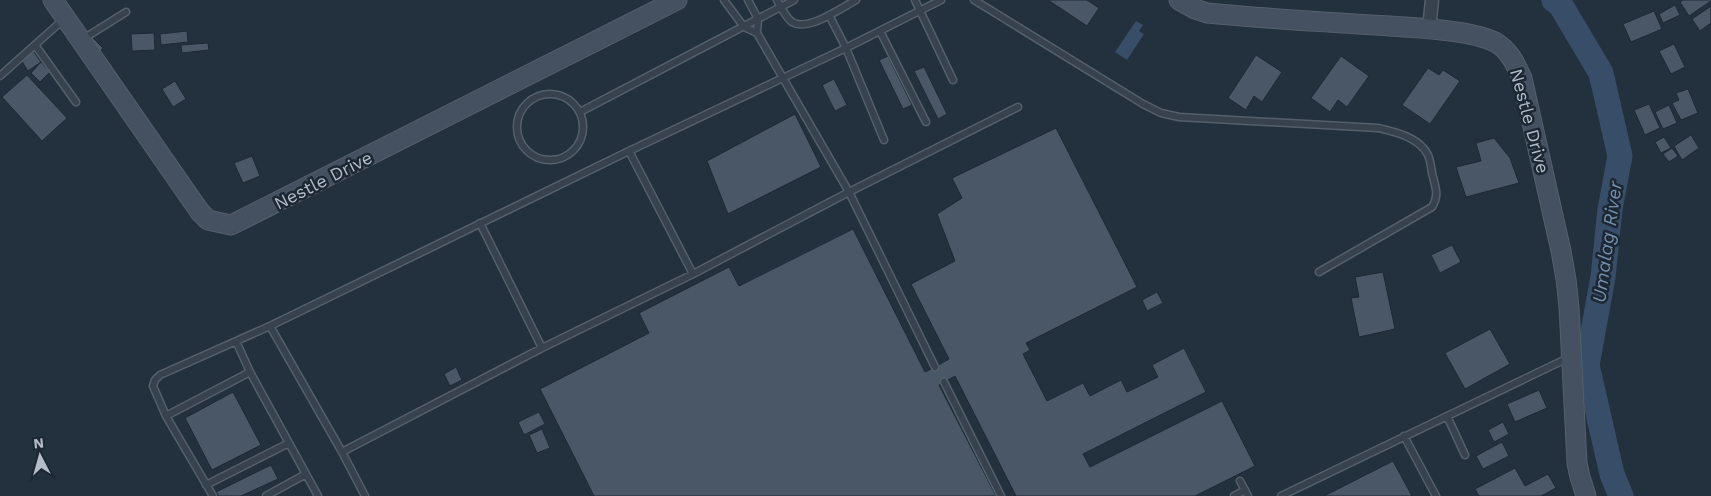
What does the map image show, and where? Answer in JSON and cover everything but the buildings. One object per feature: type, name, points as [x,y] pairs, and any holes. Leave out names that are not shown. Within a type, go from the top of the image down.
[{"type":"street","name":"Nestle Drive","points":[[52,0],[200,212],[208,220],[231,226],[677,0]]},
{"type":"street","name":"Nestle Drive","points":[[1179,0],[1207,13],[1429,29],[1467,34],[1493,42],[1505,49],[1514,60],[1522,78],[1561,251],[1569,307],[1577,463],[1586,496]]},
{"type":"street","points":[[1429,29],[1432,0]]},
{"type":"lane","points":[[724,0],[744,27],[757,33]]},
{"type":"lane","points":[[748,0],[758,19],[757,33],[849,192],[935,367]]},
{"type":"lane","points":[[777,0],[791,22],[799,25],[809,25],[856,0]]},
{"type":"lane","points":[[580,112],[794,0]]},
{"type":"lane","points":[[915,0],[953,80]]},
{"type":"lane","points":[[213,496],[166,416],[153,386],[155,380],[160,375],[270,326],[629,151],[846,48],[941,0]]},
{"type":"lane","points":[[974,0],[1143,104],[1161,113],[1179,117],[1378,128],[1400,134],[1418,143],[1428,155],[1435,187],[1436,200],[1432,207],[1318,272]]},
{"type":"lane","points":[[81,40],[126,12]]},
{"type":"lane","points":[[829,15],[846,48],[884,140]]},
{"type":"lane","points":[[0,76],[65,18]]},
{"type":"lane","points":[[880,31],[926,122]]},
{"type":"lane","points":[[35,45],[76,102]]},
{"type":"lane","points":[[554,94],[569,100],[580,112],[583,128],[579,143],[568,155],[553,161],[537,158],[524,149],[517,135],[517,119],[525,105],[538,96],[554,94]]},
{"type":"lane","points":[[342,452],[542,348],[693,274],[849,192],[1018,107]]},
{"type":"lane","points":[[629,151],[693,274]]},
{"type":"lane","points":[[480,223],[542,348]]},
{"type":"lane","points":[[270,326],[365,496]]},
{"type":"lane","points":[[236,341],[250,372],[318,496]]},
{"type":"lane","points":[[1281,496],[1571,356]]},
{"type":"lane","points":[[166,416],[250,372]]},
{"type":"lane","points":[[944,382],[1001,496]]},
{"type":"lane","points":[[1447,416],[1466,455]]},
{"type":"lane","points":[[1404,436],[1436,496]]},
{"type":"lane","points":[[206,485],[289,443]]},
{"type":"lane","points":[[266,496],[306,474]]},
{"type":"lane","points":[[1234,496],[1247,493],[1240,481]]},
{"type":"water","points":[[1136,21],[1143,25],[1139,31],[1144,34],[1127,60],[1115,52]]},
{"type":"waterway","name":"Umalag River","points":[[1554,0],[1560,4],[1601,73],[1620,156],[1610,209],[1603,277],[1587,365],[1612,474],[1621,496]]}]
